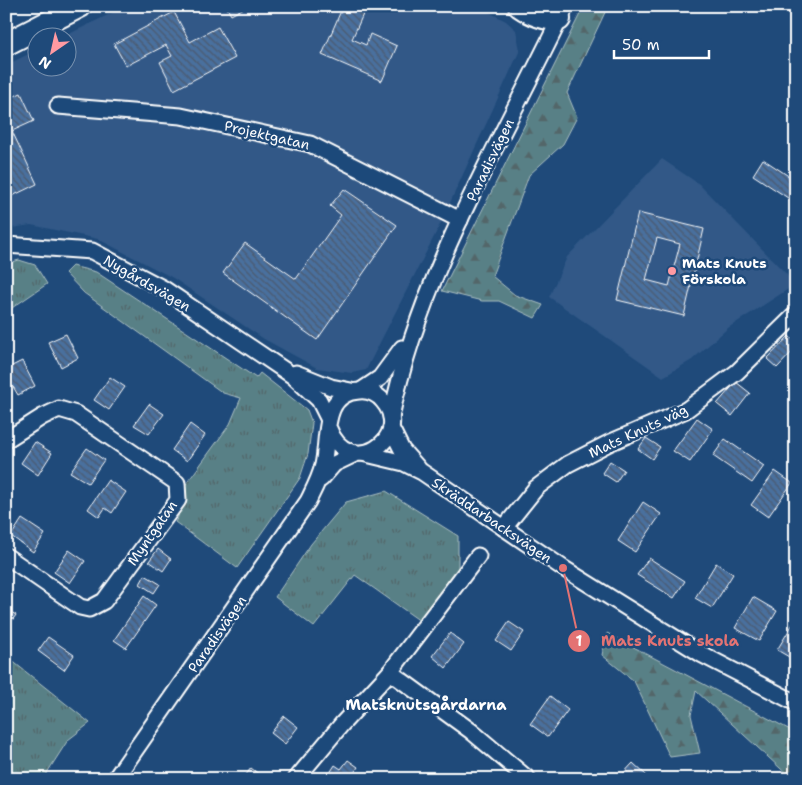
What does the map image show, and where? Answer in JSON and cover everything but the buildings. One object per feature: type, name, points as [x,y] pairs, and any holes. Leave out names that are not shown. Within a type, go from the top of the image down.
[{"type":"highway","points":[[6,28],[50,6]]},
{"type":"highway","points":[[6,44],[80,6]]},
{"type":"highway","points":[[520,6],[532,14],[548,19],[557,11]]},
{"type":"street","name":"Paradisvägen","points":[[391,422],[404,360],[419,316],[460,220],[557,11]]},
{"type":"street","name":"Projektgatan","points":[[58,106],[181,116],[310,144],[460,220]]},
{"type":"street","name":"Nygårdsvägen","points":[[6,245],[92,251],[164,289],[274,363],[311,392],[319,400],[328,423]]},
{"type":"street","name":"Mats Knuts väg","points":[[504,528],[536,488],[568,464],[686,410],[737,372],[796,314]]},
{"type":"street","name":"Paradisvägen","points":[[357,391],[380,378],[391,365],[419,316]]},
{"type":"street","name":"Nygårdsvägen","points":[[274,363],[314,381],[357,391]]},
{"type":"street","points":[[357,391],[372,393],[381,399],[387,407],[391,422],[381,445],[360,453],[339,446],[328,423],[336,401],[357,391]]},
{"type":"street","name":"Myntgatan","points":[[6,440],[42,417],[59,409],[76,414],[177,483],[178,500],[104,602],[89,609],[80,607],[6,556]]},
{"type":"street","name":"Skräddarbacksvägen","points":[[391,422],[402,450],[422,472]]},
{"type":"street","name":"Paradisvägen","points":[[115,779],[308,501],[322,466],[328,423]]},
{"type":"street","name":"Paradisvägen","points":[[315,486],[334,464],[360,453]]},
{"type":"street","name":"Skräddarbacksvägen","points":[[360,453],[404,464],[422,472],[563,568],[702,654],[796,703]]},
{"type":"street","points":[[296,779],[342,724],[390,672],[478,556]]},
{"type":"street","points":[[390,672],[471,730],[528,779]]},
{"type":"shaded area","points":[[126,6],[477,6],[506,21],[516,30],[520,50],[438,229],[366,370],[352,373],[317,368],[264,339],[173,278],[98,239],[31,225],[6,229],[6,65],[28,54],[28,78],[78,78],[78,30]]},
{"type":"shaded area","name":"Mats Knuts Förskola","points":[[662,159],[699,184],[796,284],[728,328],[692,360],[663,377],[549,297],[567,257]]},
{"type":"green space","points":[[584,6],[608,6],[567,93],[577,117],[563,144],[529,175],[492,276],[515,295],[543,305],[535,318],[499,301],[482,301],[442,291]]},
{"type":"green space","points":[[19,260],[35,265],[47,284],[6,312],[6,264]]},
{"type":"green space","points":[[72,266],[96,272],[256,378],[260,373],[307,410],[312,423],[308,454],[300,478],[237,568],[175,522],[178,517],[184,487],[230,424],[241,398],[223,393],[84,293],[65,273]]},
{"type":"green space","points":[[386,491],[458,536],[458,568],[420,621],[355,575],[314,627],[275,597],[311,544],[346,502]]},
{"type":"green space","points":[[607,633],[796,733],[796,779],[792,779],[696,691],[691,715],[700,753],[670,757],[634,681],[602,655]]},
{"type":"green space","points":[[6,656],[90,723],[68,740],[43,779],[10,779],[6,776]]},
{"type":"place","name":"Mats Knuts Förskola","points":[[672,271]]},
{"type":"place","name":"Mats Knuts skola","points":[[563,568]]},
{"type":"district","name":"Matsknutsgårdarna","points":[[426,705]]}]
